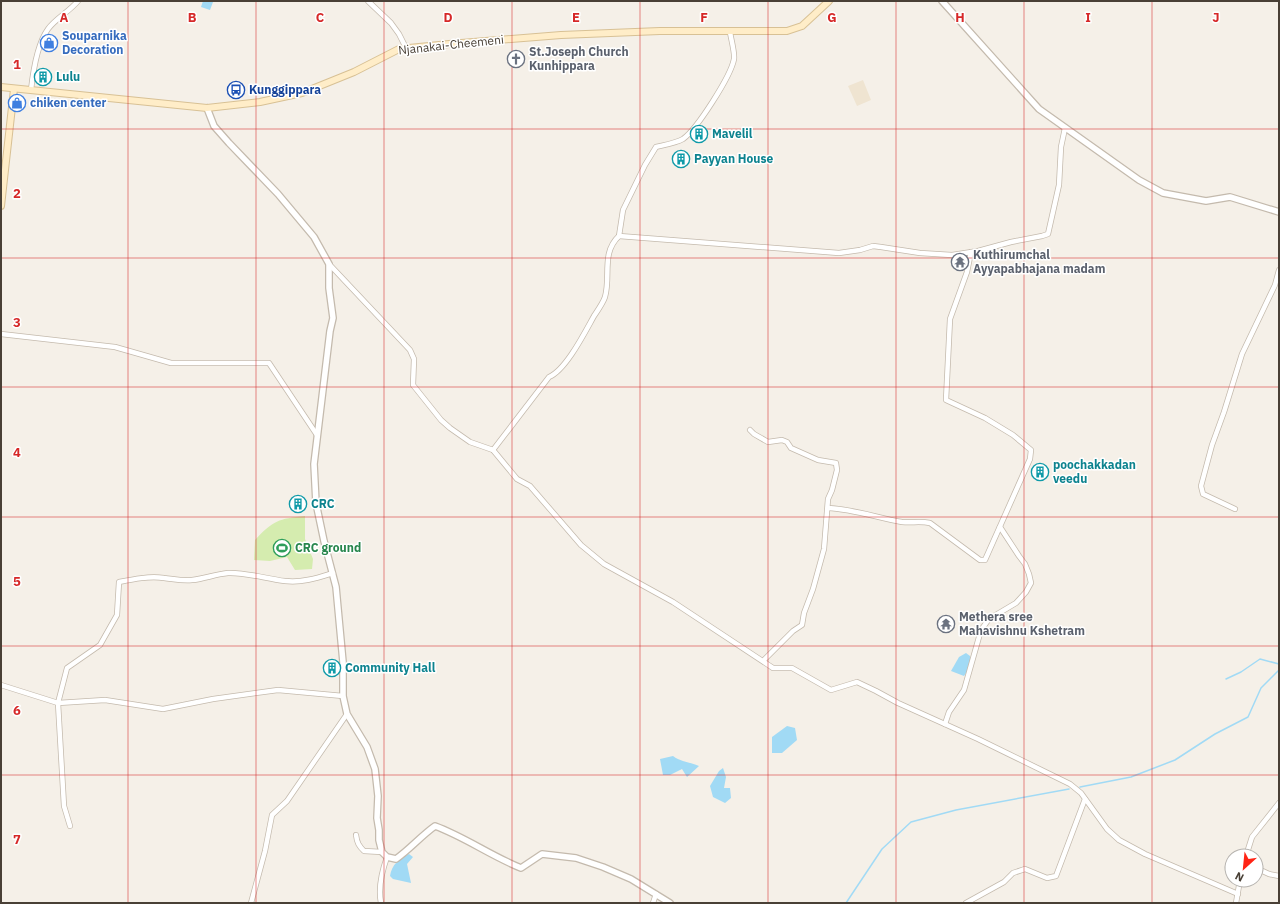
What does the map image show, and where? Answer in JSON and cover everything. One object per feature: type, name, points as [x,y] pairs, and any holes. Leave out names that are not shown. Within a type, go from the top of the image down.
[{"type":"main road","name":"Njanakai-Cheemeni","points":[[1,87],[207,108],[260,102],[302,93],[354,72],[399,49],[561,35],[660,31],[787,31],[802,26],[829,1]]},
{"type":"main road","points":[[1,206],[14,88]]},
{"type":"street","points":[[31,90],[33,69],[48,28],[78,1]]},
{"type":"street","points":[[368,1],[391,23],[399,34],[406,48]]},
{"type":"street","points":[[942,1],[1039,109],[1139,180],[1163,193],[1206,201],[1230,197],[1279,212]]},
{"type":"street","points":[[493,450],[549,377],[554,375],[570,356],[605,298],[609,250],[614,241],[620,236],[623,210],[645,164],[656,147],[682,139],[695,126],[725,81],[734,58],[730,32]]},
{"type":"street","points":[[207,108],[214,126],[265,179],[314,237],[329,264],[410,350],[414,359],[413,385],[441,420],[470,442],[493,450],[517,479],[530,486],[581,545],[604,564],[674,602],[773,668],[792,668],[831,690],[857,682],[898,703],[978,739],[1070,784],[1081,793],[1107,829],[1119,840],[1145,854],[1238,894]]},
{"type":"street","points":[[620,236],[839,253],[873,246],[881,246],[920,253],[952,255],[1042,236],[1048,234],[1059,185],[1061,147],[1065,128]]},
{"type":"street","points":[[828,508],[842,508],[871,516],[910,523],[922,521],[930,523],[980,560],[985,560],[1030,459],[1031,450],[1013,435],[985,418],[946,400],[950,319],[967,272],[971,252]]},
{"type":"street","points":[[329,264],[329,288],[333,318],[330,331],[314,464],[316,503],[336,587],[343,662],[343,696],[347,714],[367,747],[375,769],[378,796],[377,818],[379,840],[382,852],[387,857],[396,859],[426,832],[435,826],[453,832],[478,848],[521,868],[542,854],[576,858],[603,867],[631,879],[670,903]]},
{"type":"street","points":[[1235,509],[1203,494],[1201,486],[1212,445],[1242,354],[1275,285],[1279,270]]},
{"type":"street","points":[[1,334],[115,347],[171,364],[269,363],[317,435]]},
{"type":"street","points":[[750,430],[768,442],[782,440],[787,442],[790,448],[818,460],[836,463],[837,470],[828,499],[824,549],[813,589],[804,613],[802,625],[793,631],[763,661]]},
{"type":"street","points":[[945,724],[949,712],[964,690],[981,630],[989,619],[1016,603],[1026,592],[1031,583],[1025,564],[1018,556],[1000,527]]},
{"type":"street","points":[[70,826],[64,806],[58,703],[67,668],[100,645],[117,615],[119,582],[139,578],[163,578],[180,581],[228,573],[268,577],[285,581],[299,581],[311,580],[333,573]]},
{"type":"street","points":[[1,685],[58,703],[105,700],[164,709],[213,699],[278,690],[343,696]]},
{"type":"street","points":[[251,903],[265,852],[272,815],[287,801],[347,714]]},
{"type":"street","points":[[966,903],[1004,882],[1013,873],[1025,869],[1047,878],[1056,876],[1085,799]]},
{"type":"street","points":[[1249,848],[1252,837],[1279,803]]},
{"type":"street","points":[[356,836],[359,846],[364,851],[382,852]]},
{"type":"street","points":[[381,903],[380,897],[382,880],[387,857]]},
{"type":"street","points":[[1264,872],[1279,876]]},
{"type":"street","points":[[1236,903],[1239,888]]},
{"type":"street","points":[[653,903],[656,894]]},
{"type":"shaded area","points":[[863,80],[871,100],[857,106],[848,86]]},
{"type":"green space","name":"CRC ground","points":[[305,516],[305,539],[313,559],[312,569],[295,570],[287,557],[270,561],[254,560],[255,540],[267,528],[272,524],[288,518]]},
{"type":"water","points":[[203,1],[213,2],[210,10],[201,7]]},
{"type":"water","points":[[966,653],[970,656],[971,666],[964,676],[951,671],[959,657]]},
{"type":"water","points":[[787,726],[795,728],[797,740],[782,753],[772,753],[772,737]]},
{"type":"water","points":[[673,756],[679,760],[699,766],[687,777],[682,769],[670,775],[663,775],[660,759]]},
{"type":"water","points":[[723,768],[726,777],[724,788],[730,788],[731,798],[725,803],[713,797],[710,786],[719,771]]},
{"type":"water","points":[[409,854],[413,857],[407,864],[411,883],[393,879],[390,876],[394,865]]},
{"type":"waterway","points":[[1226,679],[1241,672],[1260,659],[1279,664]]},
{"type":"waterway","points":[[1080,787],[1131,777],[1175,760],[1215,734],[1248,717],[1261,688],[1279,670]]},
{"type":"waterway","points":[[846,903],[882,849],[911,822],[956,810],[1069,789]]},
{"type":"place","name":"Souparnika Decoration","points":[[49,43]]},
{"type":"place","name":"St.Joseph Church Kunhippara","points":[[516,59]]},
{"type":"place","name":"Lulu","points":[[43,77]]},
{"type":"place","name":"Kunggippara","points":[[236,90]]},
{"type":"place","name":"chiken center","points":[[17,103]]},
{"type":"place","name":"Mavelil","points":[[699,134]]},
{"type":"place","name":"Payyan House","points":[[681,159]]},
{"type":"place","name":"Kuthirumchal Ayyapabhajana madam","points":[[960,262]]},
{"type":"place","name":"poochakkadan veedu","points":[[1040,472]]},
{"type":"place","name":"CRC","points":[[298,504]]},
{"type":"place","name":"CRC ground","points":[[282,548]]},
{"type":"place","name":"Methera sree Mahavishnu Kshetram","points":[[946,624]]},
{"type":"place","name":"Community Hall","points":[[332,668]]}]
